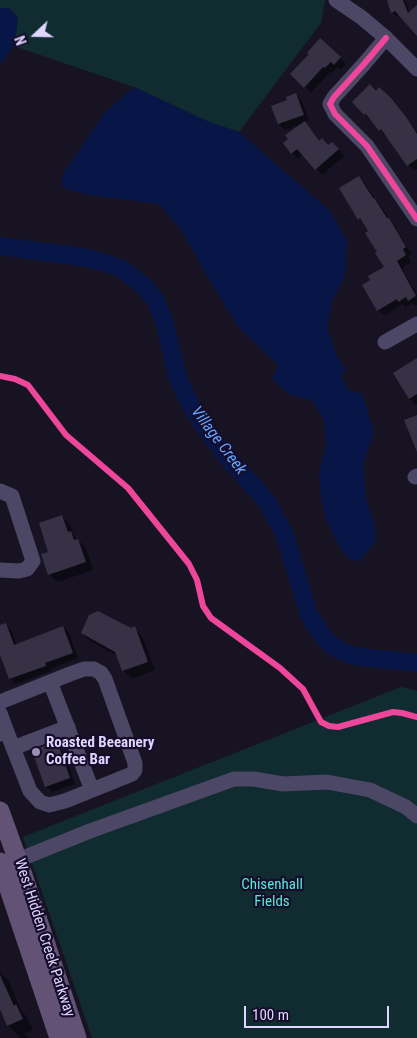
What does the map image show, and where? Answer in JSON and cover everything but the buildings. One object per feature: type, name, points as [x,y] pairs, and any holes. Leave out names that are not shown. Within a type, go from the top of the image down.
[{"type":"main road","name":"West Hidden Creek Parkway","points":[[0,811],[9,861],[77,1038]]},
{"type":"main road","name":"West Hidden Creek Parkway","points":[[9,861],[4,880],[59,1038]]},
{"type":"street","points":[[336,0],[361,17],[386,38],[417,69]]},
{"type":"street","points":[[386,38],[330,104],[335,114],[367,146],[417,219]]},
{"type":"street","points":[[385,342],[417,324]]},
{"type":"street","points":[[0,491],[12,496],[33,561],[28,569],[18,571],[0,570]]},
{"type":"street","points":[[0,702],[84,670],[94,669],[101,673],[105,679],[135,763],[134,770],[132,774],[65,801],[49,805],[40,802],[30,791],[13,748],[3,733],[0,712]]},
{"type":"street","points":[[50,682],[92,790]]},
{"type":"street","points":[[13,748],[68,727]]},
{"type":"street","points":[[9,861],[234,779],[254,779],[283,784],[327,782],[370,790],[406,807],[417,816]]},
{"type":"green space","points":[[0,0],[325,0],[321,23],[239,132],[209,122],[134,87],[14,46],[18,18],[9,8],[0,8]]},
{"type":"green space","name":"Chisenhall Fields","points":[[401,687],[417,691],[417,1038],[92,1038],[23,837]]},
{"type":"shaded area","points":[[0,8],[9,8],[18,18],[14,46],[0,64]]},
{"type":"shaded area","points":[[134,87],[209,122],[239,132],[330,211],[347,240],[345,276],[332,301],[327,327],[336,354],[345,370],[341,376],[349,391],[362,393],[374,432],[363,464],[366,499],[375,525],[375,543],[359,561],[350,560],[340,548],[326,520],[321,498],[319,473],[326,445],[324,421],[313,401],[288,394],[272,379],[278,365],[238,327],[181,229],[159,204],[90,195],[69,190],[61,185],[64,172],[105,112]]},
{"type":"waterway","name":"Village Creek","points":[[0,246],[89,258],[120,268],[144,286],[156,301],[164,321],[177,376],[188,400],[201,422],[228,458],[268,503],[284,533],[309,615],[324,638],[335,648],[353,656],[417,663]]},
{"type":"cycle path","points":[[386,38],[330,104],[335,114],[367,146],[417,219]]},
{"type":"cycle path","points":[[0,376],[15,379],[28,385],[66,435],[128,488],[189,564],[197,580],[203,606],[211,618],[280,668],[303,689],[321,722],[329,726],[338,727],[393,712],[417,717]]},
{"type":"place","name":"Roasted Beeanery Coffee Bar","points":[[36,752]]}]
